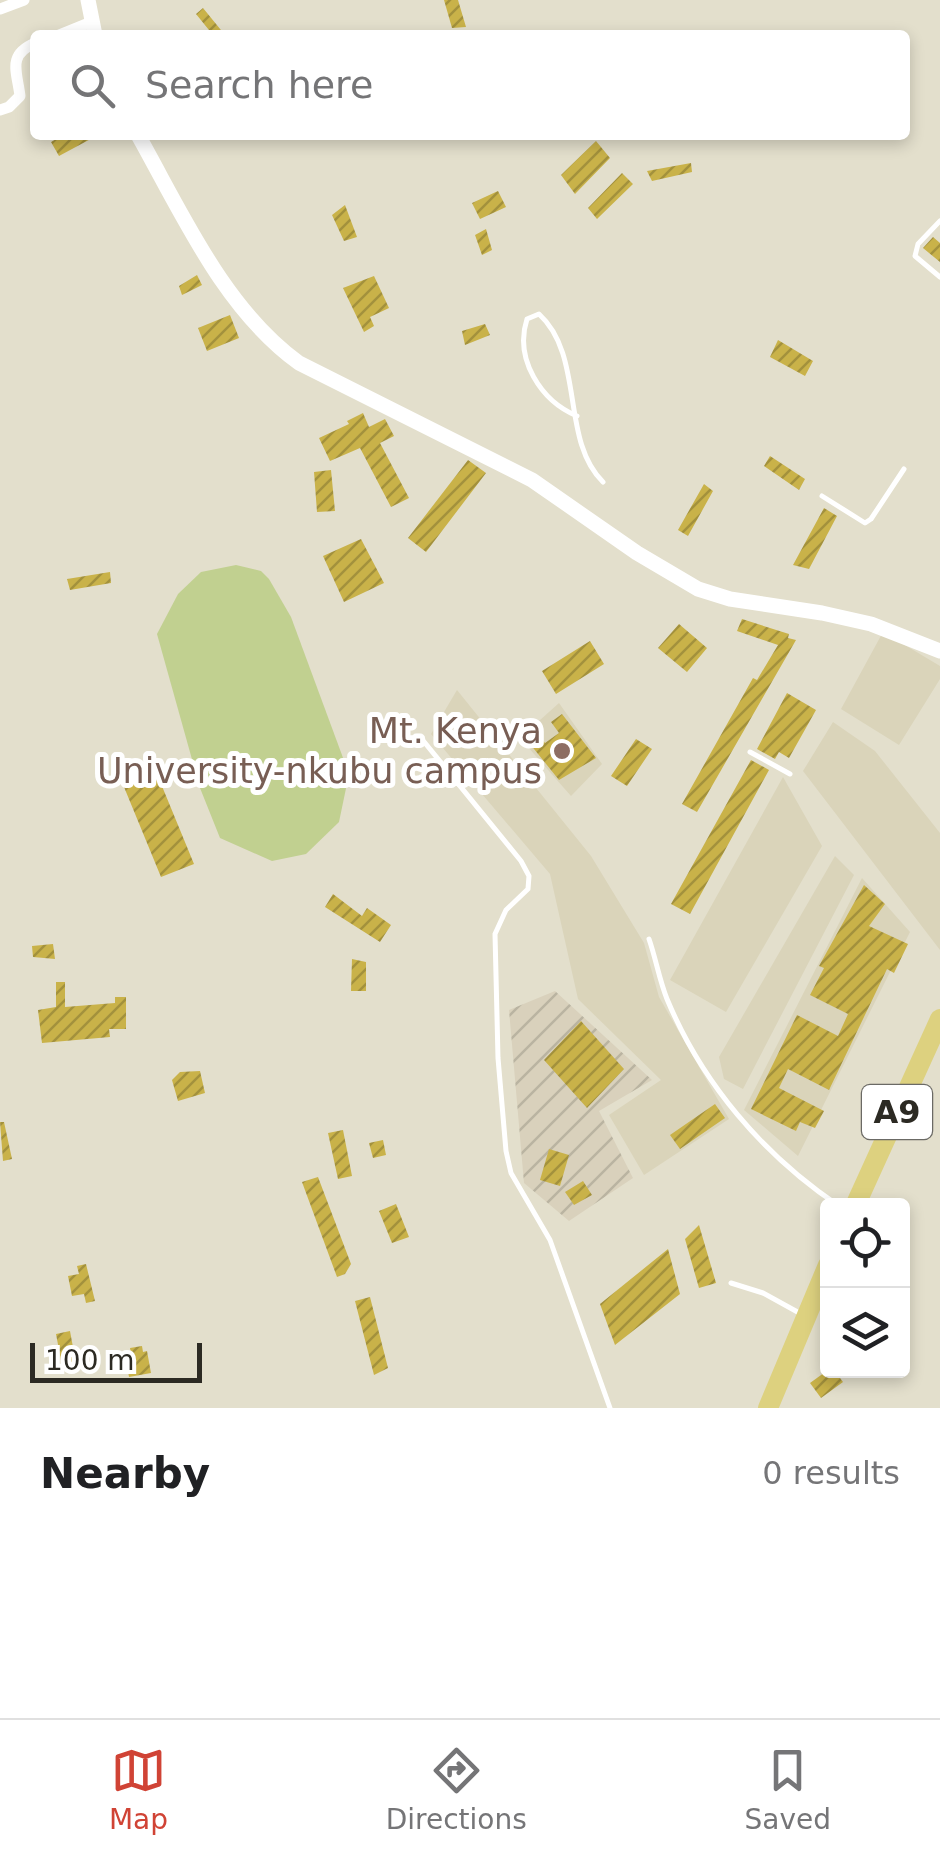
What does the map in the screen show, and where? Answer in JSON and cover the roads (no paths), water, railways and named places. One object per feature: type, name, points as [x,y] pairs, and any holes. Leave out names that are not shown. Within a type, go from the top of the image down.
[{"type":"highway","name":"A9","points":[[859,1198],[940,1019]]},
{"type":"highway","points":[[768,1408],[820,1284]]},
{"type":"street","points":[[0,9],[24,0]]},
{"type":"street","points":[[88,0],[93,28]]},
{"type":"street","points":[[0,110],[20,96],[14,60],[30,46]]},
{"type":"street","points":[[141,140],[208,256],[244,309],[274,344],[299,363],[532,480],[637,553],[698,589],[730,599],[822,612],[871,624],[940,652]]},
{"type":"lane","points":[[940,221],[918,244],[915,256],[940,276]]},
{"type":"lane","points":[[577,416],[551,401],[531,371],[522,337],[527,319],[534,314],[545,320],[555,340],[577,416],[587,460],[603,482]]},
{"type":"lane","points":[[822,496],[865,523],[904,468]]},
{"type":"lane","points":[[421,738],[529,876],[528,889],[506,910],[495,934],[502,1126],[511,1173],[546,1230],[610,1408]]},
{"type":"lane","points":[[750,752],[790,774]]},
{"type":"lane","points":[[648,939],[672,1010],[737,1116],[784,1165],[827,1198]]},
{"type":"lane","points":[[730,1283],[763,1293],[806,1316]]},
{"type":"place","name":"Mt. Kenya University-nkubu campus","points":[[562,751]]}]
